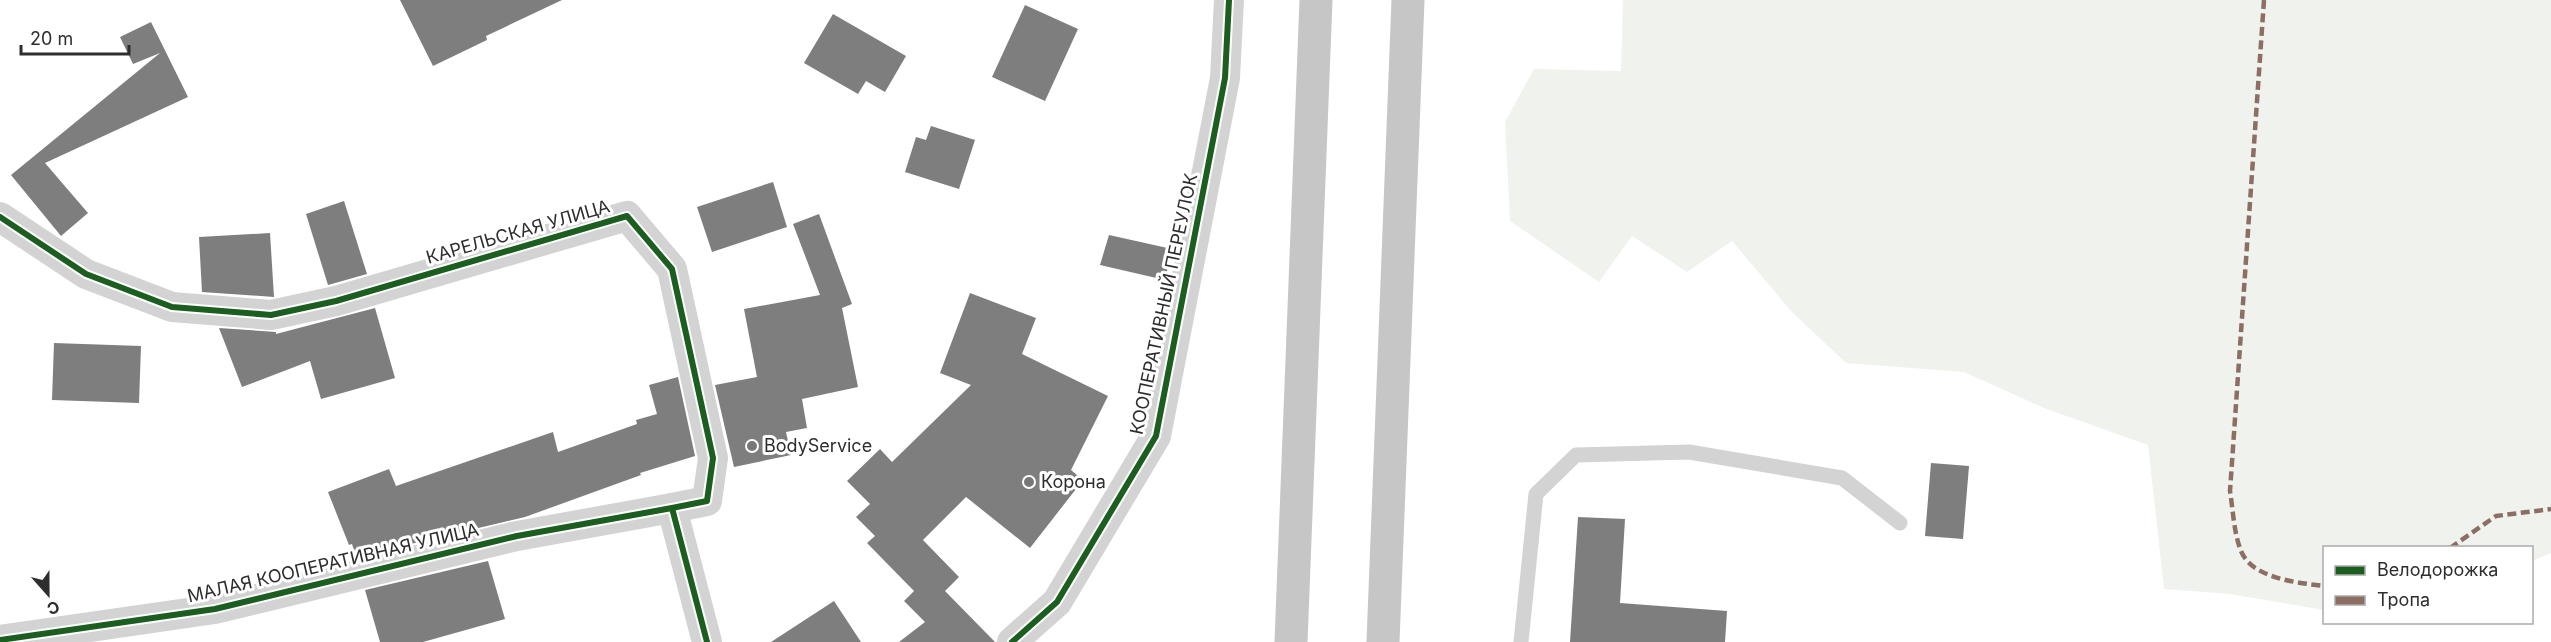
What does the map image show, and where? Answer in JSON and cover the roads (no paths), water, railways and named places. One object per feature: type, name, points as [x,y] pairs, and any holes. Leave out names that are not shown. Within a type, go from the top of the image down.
[{"type":"main road","points":[[1291,642],[1316,0]]},
{"type":"main road","points":[[1383,642],[1408,0]]},
{"type":"street","name":"КООПЕРАТИВНЫЙ ПЕРЕУЛОК","points":[[1012,642],[1057,602],[1156,436],[1225,78],[1229,0]]},
{"type":"street","name":"КАРЕЛЬСКАЯ УЛИЦА","points":[[0,217],[86,274],[172,307],[271,315],[336,301],[627,216],[672,269],[713,458],[707,501],[672,508]]},
{"type":"street","name":"МАЛАЯ КООПЕРАТИВНАЯ УЛИЦА","points":[[0,640],[216,609],[518,536],[672,508]]},
{"type":"street","points":[[672,508],[707,642]]},
{"type":"lane","points":[[1521,642],[1536,494],[1576,455],[1689,452],[1842,478],[1899,523]]},
{"type":"place","name":"BodyService","points":[[752,446]]},
{"type":"place","name":"Корона","points":[[1029,482]]}]
